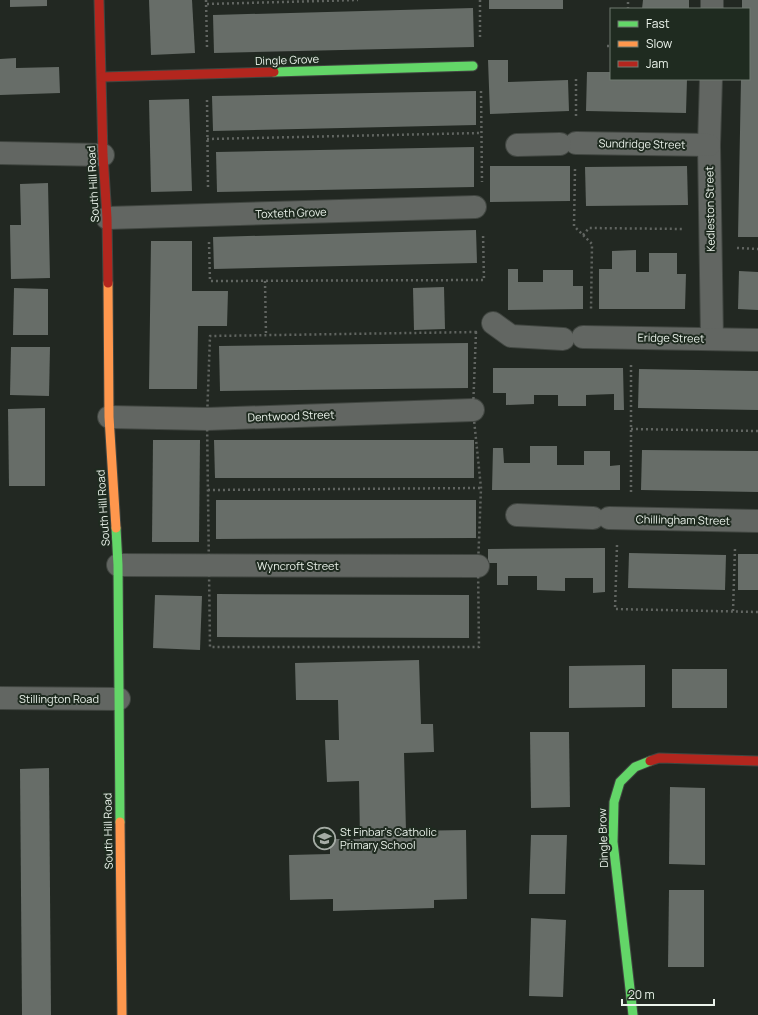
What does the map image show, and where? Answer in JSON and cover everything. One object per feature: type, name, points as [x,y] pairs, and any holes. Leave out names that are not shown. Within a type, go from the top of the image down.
[{"type":"street","name":"South Hill Road","points":[[99,0],[103,155],[107,218],[109,417],[118,565],[122,1015]]},
{"type":"street","name":"Dingle Grove","points":[[102,77],[473,66]]},
{"type":"street","name":"Kedleston Street","points":[[710,80],[709,145],[712,339]]},
{"type":"street","name":"Sundridge Street","points":[[517,146],[568,144],[709,145]]},
{"type":"street","points":[[0,152],[103,155]]},
{"type":"street","name":"Toxteth Grove","points":[[107,218],[475,207]]},
{"type":"street","name":"Eridge Street","points":[[493,323],[511,336],[758,340]]},
{"type":"street","name":"Dentwood Street","points":[[109,417],[207,419],[473,410]]},
{"type":"street","name":"Chillingham Street","points":[[517,515],[613,519],[758,522]]},
{"type":"street","name":"Wyncroft Street","points":[[118,565],[478,566]]},
{"type":"street","name":"Stillington Road","points":[[0,698],[119,699]]},
{"type":"street","name":"Dingle Brow","points":[[633,1015],[613,842],[614,802],[620,782],[635,767],[659,758],[758,761]]},
{"type":"path","points":[[206,4],[358,0]]},
{"type":"path","points":[[576,78],[568,144],[574,226],[592,244],[579,338]]},
{"type":"path","points":[[207,139],[481,133]]},
{"type":"path","points":[[583,235],[589,228],[710,229]]},
{"type":"path","points":[[265,281],[266,335]]},
{"type":"path","points":[[631,338],[631,429],[613,519],[615,609],[758,612]]},
{"type":"path","points":[[207,419],[210,647],[478,647],[478,566]]},
{"type":"path","points":[[631,429],[758,431]]},
{"type":"path","points":[[208,490],[481,488]]},
{"type":"path","points":[[733,611],[736,521]]},
{"type":"building","points":[[10,0],[47,0],[47,6],[10,7]]},
{"type":"building","points":[[149,0],[192,0],[195,53],[151,55]]},
{"type":"building","points":[[489,0],[563,0],[563,9],[489,9]]},
{"type":"building","points":[[643,0],[689,0],[689,8],[642,8]]},
{"type":"building","points":[[742,0],[758,0],[758,237],[738,237],[741,80],[750,80],[750,8],[742,8]]},
{"type":"building","points":[[473,8],[474,47],[214,53],[213,15]]},
{"type":"building","points":[[16,58],[16,68],[59,67],[60,93],[0,95],[0,59]]},
{"type":"building","points":[[488,60],[508,60],[508,82],[568,80],[569,111],[490,114]]},
{"type":"building","points":[[587,72],[610,72],[610,80],[687,80],[686,113],[586,111]]},
{"type":"building","points":[[476,91],[476,125],[213,131],[212,96]]},
{"type":"building","points":[[189,99],[192,191],[151,192],[149,100]]},
{"type":"building","points":[[474,147],[474,187],[217,192],[216,152]]},
{"type":"building","points":[[490,166],[570,166],[570,201],[490,202]]},
{"type":"building","points":[[687,166],[688,205],[586,206],[585,167]]},
{"type":"building","points":[[48,183],[50,278],[11,279],[10,225],[21,225],[20,184]]},
{"type":"building","points":[[476,230],[477,263],[214,269],[213,237]]},
{"type":"building","points":[[151,241],[192,241],[192,291],[228,291],[227,326],[198,326],[197,389],[149,389]]},
{"type":"building","points":[[636,250],[636,272],[649,272],[649,253],[677,253],[677,274],[686,274],[685,309],[599,309],[599,269],[612,269],[612,251]]},
{"type":"building","points":[[508,269],[518,269],[518,282],[543,282],[543,270],[573,270],[573,286],[583,286],[583,309],[508,310]]},
{"type":"building","points":[[739,271],[758,272],[758,310],[738,309]]},
{"type":"building","points":[[444,287],[445,329],[414,330],[413,288]]},
{"type":"building","points":[[14,288],[48,289],[48,335],[13,335]]},
{"type":"building","points":[[468,343],[468,388],[220,391],[219,346]]},
{"type":"building","points":[[11,347],[50,347],[49,396],[10,395]]},
{"type":"building","points":[[493,368],[623,368],[624,410],[614,410],[614,394],[586,395],[586,406],[558,406],[558,395],[534,395],[534,404],[506,405],[506,393],[493,393]]},
{"type":"building","points":[[639,369],[758,371],[758,410],[638,408]]},
{"type":"building","points":[[45,408],[45,486],[9,486],[8,409]]},
{"type":"building","points":[[153,440],[200,440],[199,542],[152,542]]},
{"type":"building","points":[[214,440],[474,440],[474,478],[215,478]]},
{"type":"building","points":[[530,446],[557,446],[557,465],[584,465],[584,451],[610,451],[610,466],[620,465],[620,490],[492,490],[493,448],[503,448],[504,463],[530,463]]},
{"type":"building","points":[[642,450],[758,451],[758,492],[641,490]]},
{"type":"building","points":[[216,500],[476,500],[476,538],[216,539]]},
{"type":"building","points":[[605,548],[605,592],[593,593],[593,578],[565,578],[565,591],[537,590],[537,576],[508,576],[508,585],[497,585],[497,563],[488,563],[488,549]]},
{"type":"building","points":[[629,553],[726,555],[725,590],[628,588]]},
{"type":"building","points":[[738,554],[758,554],[758,590],[738,590]]},
{"type":"building","points":[[217,594],[469,595],[469,638],[217,637]]},
{"type":"building","points":[[155,595],[202,596],[200,650],[153,648]]},
{"type":"building","points":[[419,660],[421,724],[433,724],[434,752],[404,753],[406,831],[466,830],[467,899],[434,900],[434,908],[333,911],[333,899],[290,900],[289,855],[330,854],[330,839],[360,839],[359,781],[327,782],[325,740],[339,740],[338,700],[296,700],[295,663]]},
{"type":"building","points":[[645,665],[645,707],[569,708],[569,666]]},
{"type":"building","points":[[672,669],[727,669],[727,708],[672,708]]},
{"type":"building","points":[[530,732],[569,732],[570,807],[531,808]]},
{"type":"building","points":[[49,768],[51,1015],[22,1015],[20,769]]},
{"type":"building","points":[[670,787],[705,788],[705,865],[669,864]]},
{"type":"building","points":[[531,835],[567,835],[565,894],[529,894]]},
{"type":"building","points":[[669,890],[704,890],[704,967],[668,967]]},
{"type":"building","points":[[531,918],[566,920],[563,997],[529,996]]},
{"type":"traffic: fast","points":[[274,72],[473,66]]},
{"type":"traffic: fast","points":[[116,528],[118,565],[120,822]]},
{"type":"traffic: fast","points":[[633,1015],[613,842],[614,802],[620,782],[635,767],[650,761]]},
{"type":"traffic: slow","points":[[108,283],[109,417],[116,528]]},
{"type":"traffic: slow","points":[[120,822],[122,1015]]},
{"type":"traffic: jam","points":[[99,0],[108,283]]},
{"type":"traffic: jam","points":[[102,77],[274,72]]},
{"type":"traffic: jam","points":[[650,761],[659,758],[758,761]]},
{"type":"place","name":"St Finbar's Catholic Primary School","points":[[324,838]]}]
